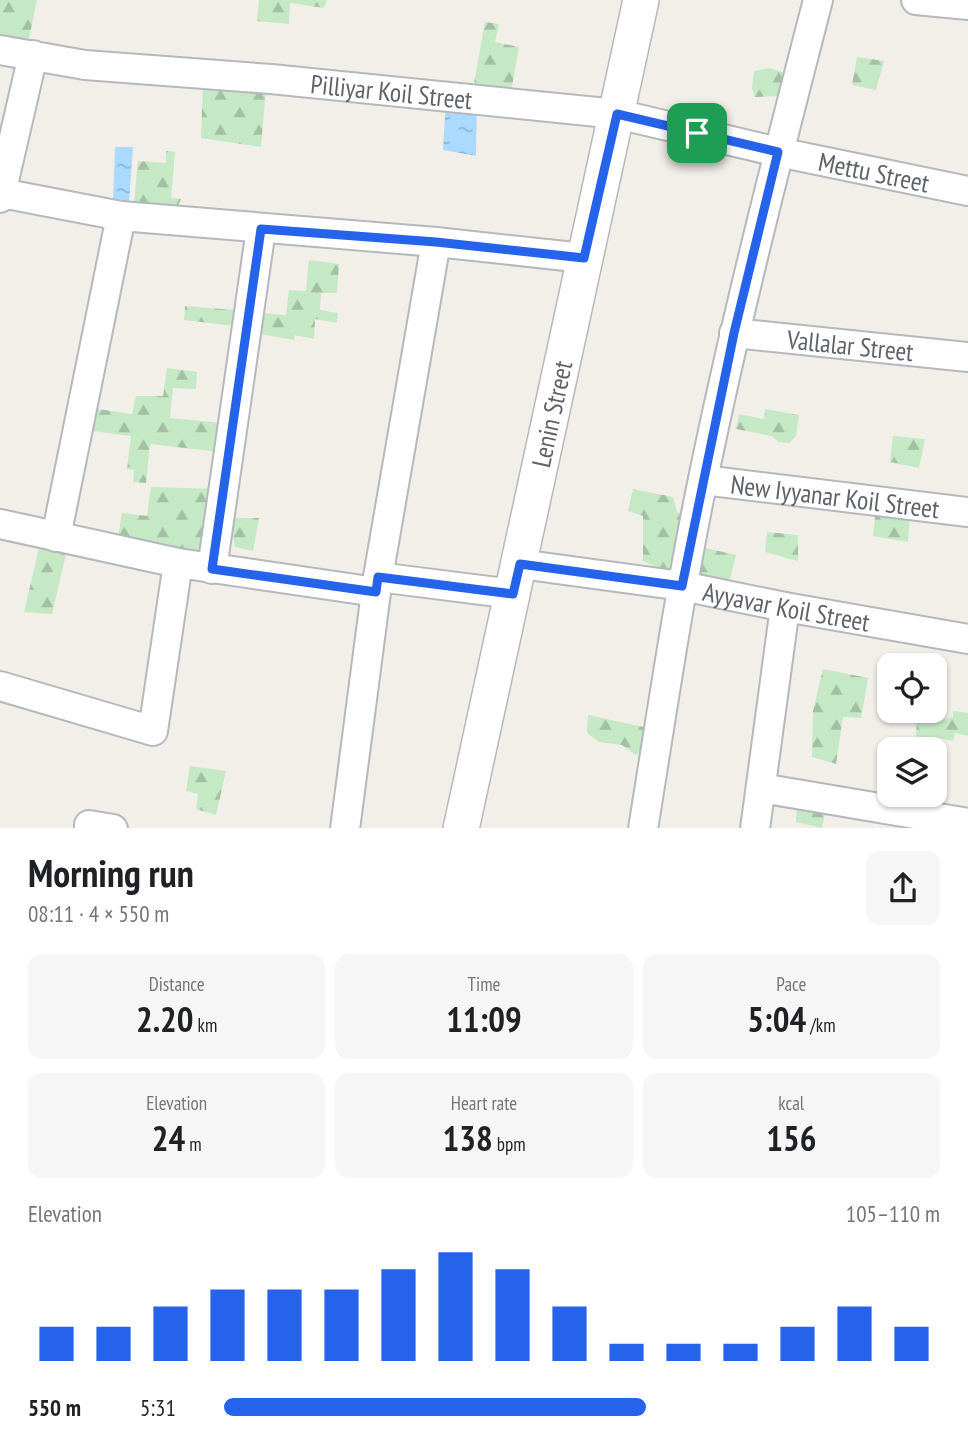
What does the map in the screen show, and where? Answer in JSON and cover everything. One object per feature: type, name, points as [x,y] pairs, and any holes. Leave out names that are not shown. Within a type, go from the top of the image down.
[{"type":"street","name":"Lenin Street","points":[[461,828],[641,0]]},
{"type":"street","points":[[643,828],[682,586],[734,333],[818,0]]},
{"type":"street","points":[[916,0],[968,5]]},
{"type":"street","name":"Pilliyar Koil Street","points":[[0,50],[85,65],[271,79],[617,114],[778,152]]},
{"type":"street","points":[[33,55],[1,195],[121,216],[436,242],[584,258]]},
{"type":"street","name":"Mettu Street","points":[[778,152],[968,191]]},
{"type":"street","points":[[56,537],[121,216]]},
{"type":"street","points":[[212,569],[261,229]]},
{"type":"street","points":[[345,828],[377,584],[436,242]]},
{"type":"street","name":"Vallalar Street","points":[[734,333],[968,357]]},
{"type":"street","name":"New Iyyanar Koil Street","points":[[703,480],[968,512]]},
{"type":"street","name":"Ayyavar Koil Street","points":[[0,524],[212,569],[377,584],[517,579],[682,586],[968,639]]},
{"type":"street","points":[[0,686],[153,731],[178,563]]},
{"type":"street","points":[[755,828],[785,607]]},
{"type":"street","points":[[761,788],[968,823]]},
{"type":"street","points":[[89,828],[89,825],[113,828]]},
{"type":"green space","points":[[0,0],[37,0],[27,48],[0,44]]},
{"type":"green space","points":[[259,0],[327,0],[324,8],[290,3],[289,24],[257,21]]},
{"type":"green space","points":[[485,22],[499,24],[495,42],[519,47],[511,92],[473,89]]},
{"type":"green space","points":[[857,57],[884,61],[876,90],[852,85]]},
{"type":"green space","points":[[770,68],[788,74],[779,96],[755,97],[752,88],[754,71]]},
{"type":"green space","points":[[203,80],[266,87],[261,147],[201,138]]},
{"type":"green space","points":[[166,151],[175,152],[171,198],[181,199],[173,218],[133,213],[138,161],[166,163]]},
{"type":"green space","points":[[309,260],[339,264],[337,293],[321,293],[320,310],[338,313],[337,323],[315,319],[314,339],[295,335],[294,340],[255,333],[258,313],[286,315],[289,290],[306,291]]},
{"type":"green space","points":[[185,306],[234,310],[234,326],[184,320]]},
{"type":"green space","points":[[167,368],[197,372],[196,389],[173,388],[170,418],[222,423],[220,452],[150,444],[146,483],[133,482],[134,470],[127,469],[131,436],[93,431],[97,409],[132,414],[136,396],[163,396]]},
{"type":"green space","points":[[765,409],[799,415],[796,436],[789,443],[779,442],[771,436],[736,429],[739,414],[764,419]]},
{"type":"green space","points":[[893,436],[925,439],[919,468],[890,462]]},
{"type":"green space","points":[[151,487],[220,489],[207,564],[118,538],[122,513],[147,516]]},
{"type":"green space","points":[[633,489],[673,497],[677,512],[692,516],[680,577],[643,561],[643,516],[628,511]]},
{"type":"green space","points":[[876,508],[910,513],[908,542],[873,536]]},
{"type":"green space","points":[[233,518],[259,518],[253,551],[235,547],[232,535]]},
{"type":"green space","points":[[767,532],[798,535],[798,561],[765,552]]},
{"type":"green space","points":[[697,546],[736,555],[730,579],[700,579],[691,564]]},
{"type":"green space","points":[[39,548],[66,554],[52,614],[24,612]]},
{"type":"green space","points":[[823,669],[868,678],[861,718],[843,717],[836,764],[812,757],[813,711]]},
{"type":"green space","points":[[953,711],[968,713],[968,736],[955,733],[953,741],[947,740],[947,737],[916,737],[917,723],[947,723],[947,719],[953,717]]},
{"type":"green space","points":[[588,715],[648,728],[646,747],[636,755],[622,745],[599,742],[587,733]]},
{"type":"green space","points":[[190,766],[226,771],[216,815],[196,809],[198,794],[186,791]]},
{"type":"green space","points":[[797,799],[827,802],[822,828],[796,822]]},
{"type":"water","points":[[446,99],[477,102],[476,156],[443,150]]},
{"type":"water","points":[[115,147],[133,147],[129,203],[113,200]]},
{"type":"route","points":[[617,114],[697,133],[778,152],[734,333],[682,586],[520,564],[513,594],[378,577],[376,592],[212,569],[261,229],[436,242],[584,258],[617,114]]}]
